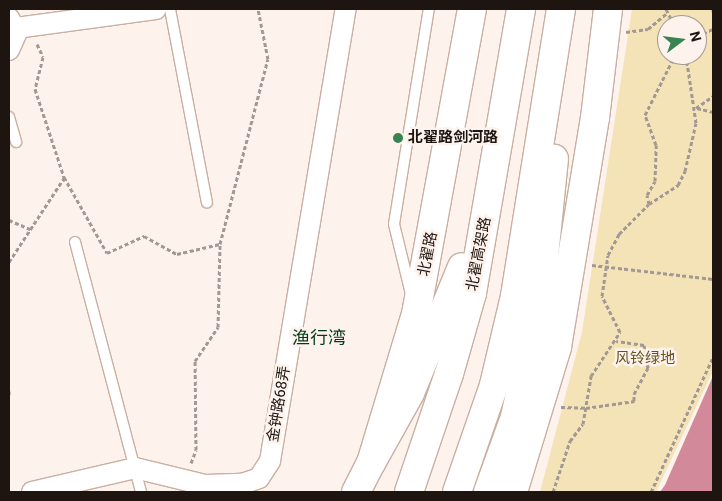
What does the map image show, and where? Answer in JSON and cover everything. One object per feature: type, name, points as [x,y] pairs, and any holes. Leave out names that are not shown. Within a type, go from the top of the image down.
[{"type":"main road","name":"北翟路","points":[[356,492],[371,463],[416,314],[472,9]]},
{"type":"main road","name":"北翟高架路","points":[[409,492],[449,374],[472,293],[497,164],[522,9]]},
{"type":"main road","points":[[457,492],[494,385],[515,296],[561,9]]},
{"type":"main road","points":[[514,492],[557,347],[595,118],[608,9]]},
{"type":"main road","points":[[488,492],[515,417],[539,306],[554,177],[552,65]]},
{"type":"main road","points":[[371,463],[410,393],[454,290],[497,164]]},
{"type":"street","points":[[9,50],[16,39],[18,24],[99,13],[156,9]]},
{"type":"street","name":"金钟路68弄","points":[[32,492],[136,468],[205,485],[242,484],[259,478],[270,462],[346,9]]},
{"type":"lane","points":[[170,9],[206,203]]},
{"type":"lane","points":[[416,314],[394,224],[429,9]]},
{"type":"lane","points":[[9,117],[16,142]]},
{"type":"lane","points":[[75,242],[141,492]]},
{"type":"path","points":[[183,481],[196,450],[195,361],[218,327],[220,244],[268,59],[258,9]]},
{"type":"path","points":[[625,32],[648,28],[667,11]]},
{"type":"path","points":[[18,24],[43,57],[36,90],[64,177],[107,253],[144,236],[177,254],[220,244]]},
{"type":"path","points":[[649,204],[647,195],[655,181],[656,145],[645,115],[671,65]]},
{"type":"path","points":[[553,492],[570,441],[583,424],[591,376],[616,341],[620,332],[602,296],[606,267],[619,234],[649,204],[678,185],[685,171],[694,141],[696,108],[687,77],[686,65]]},
{"type":"path","points":[[696,108],[713,96]]},
{"type":"path","points":[[696,108],[713,112]]},
{"type":"path","points":[[9,262],[32,230],[64,177]]},
{"type":"path","points":[[9,220],[32,230]]},
{"type":"path","points":[[589,265],[713,278]]},
{"type":"path","points":[[561,407],[586,408],[634,401],[634,394],[648,368],[644,346],[616,341]]},
{"type":"path","points":[[652,492],[713,357]]},
{"type":"path","points":[[9,391],[9,397]]},
{"type":"green space","name":"风铃绿地","points":[[632,9],[713,9],[713,371],[656,492],[540,492],[582,332]]},
{"type":"shaded area","points":[[713,376],[713,492],[660,492],[665,485]]},
{"type":"place","name":"北翟路剑河路","points":[[398,138]]},
{"type":"district","name":"渔行湾","points":[[319,338]]}]
